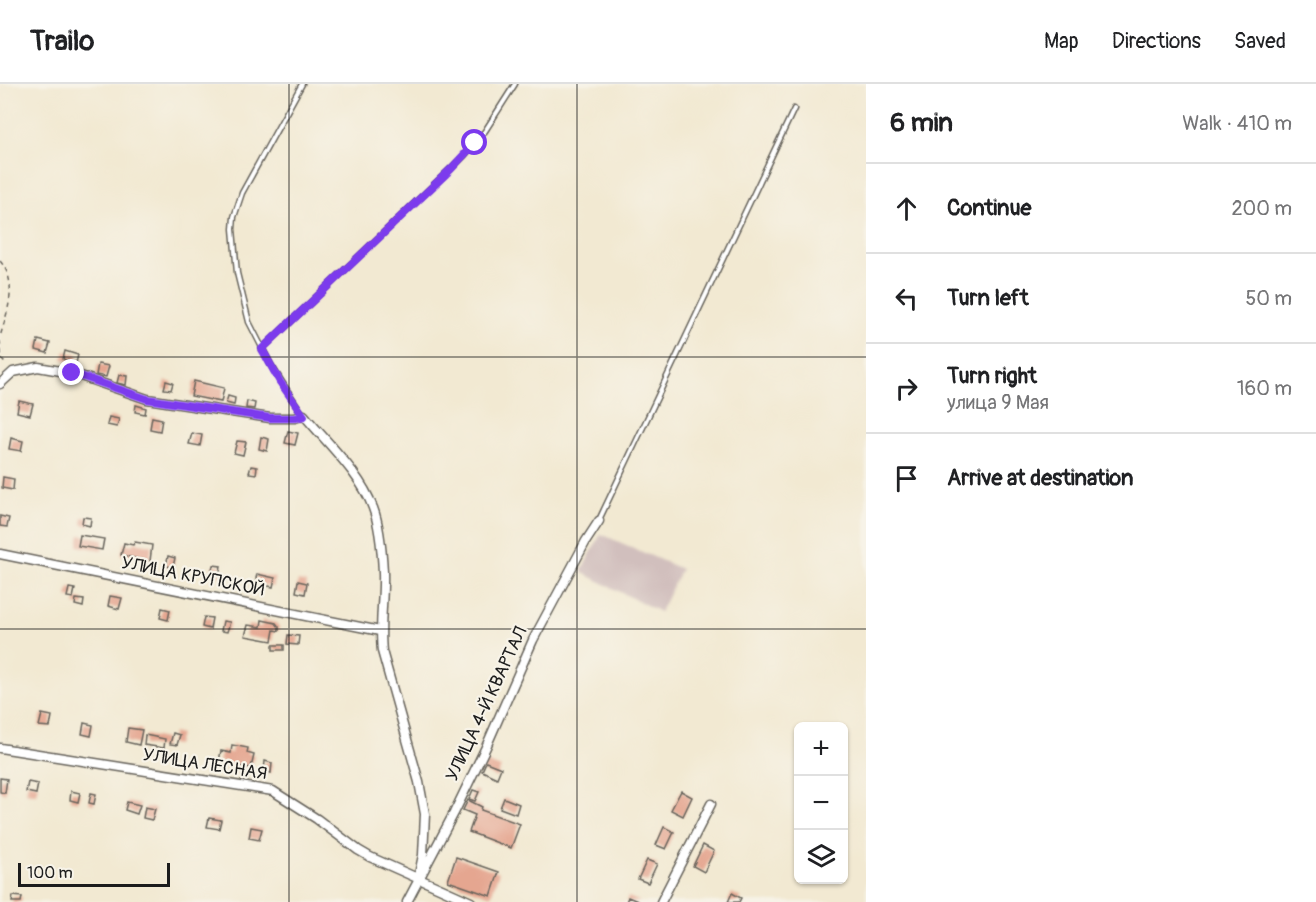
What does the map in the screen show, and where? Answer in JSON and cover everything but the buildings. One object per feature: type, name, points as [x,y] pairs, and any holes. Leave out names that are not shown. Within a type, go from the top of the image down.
[{"type":"street","points":[[0,384],[14,372],[38,367],[72,373],[147,399],[270,418],[304,416],[355,475],[368,495],[377,522],[383,573],[380,631],[382,651],[419,782],[424,814],[423,855],[418,879]]},
{"type":"street","name":"УЛИЦА 4-Й КВАРТАЛ","points":[[407,902],[486,747],[533,640],[599,521]]},
{"type":"street","name":"УЛИЦА КРУПСКОЙ","points":[[0,554],[380,631]]},
{"type":"street","name":"УЛИЦА ЛЕСНАЯ","points":[[0,748],[273,791],[317,819],[358,850],[471,902]]},
{"type":"street","points":[[661,902],[711,804]]},
{"type":"lane","points":[[302,84],[242,193],[234,217],[233,241],[237,273],[249,322],[280,382],[304,416]]},
{"type":"lane","points":[[262,349],[464,156],[485,131],[515,84]]},
{"type":"lane","points":[[599,521],[794,109]]},
{"type":"path","points":[[0,261],[6,268],[11,295],[0,337]]},
{"type":"path","points":[[0,340],[2,360],[14,372]]},
{"type":"shaded area","points":[[601,534],[681,569],[660,612],[581,572]]},
{"type":"route","points":[[72,373],[147,399],[270,418],[304,416],[280,382],[262,349],[451,169],[475,143]]}]
